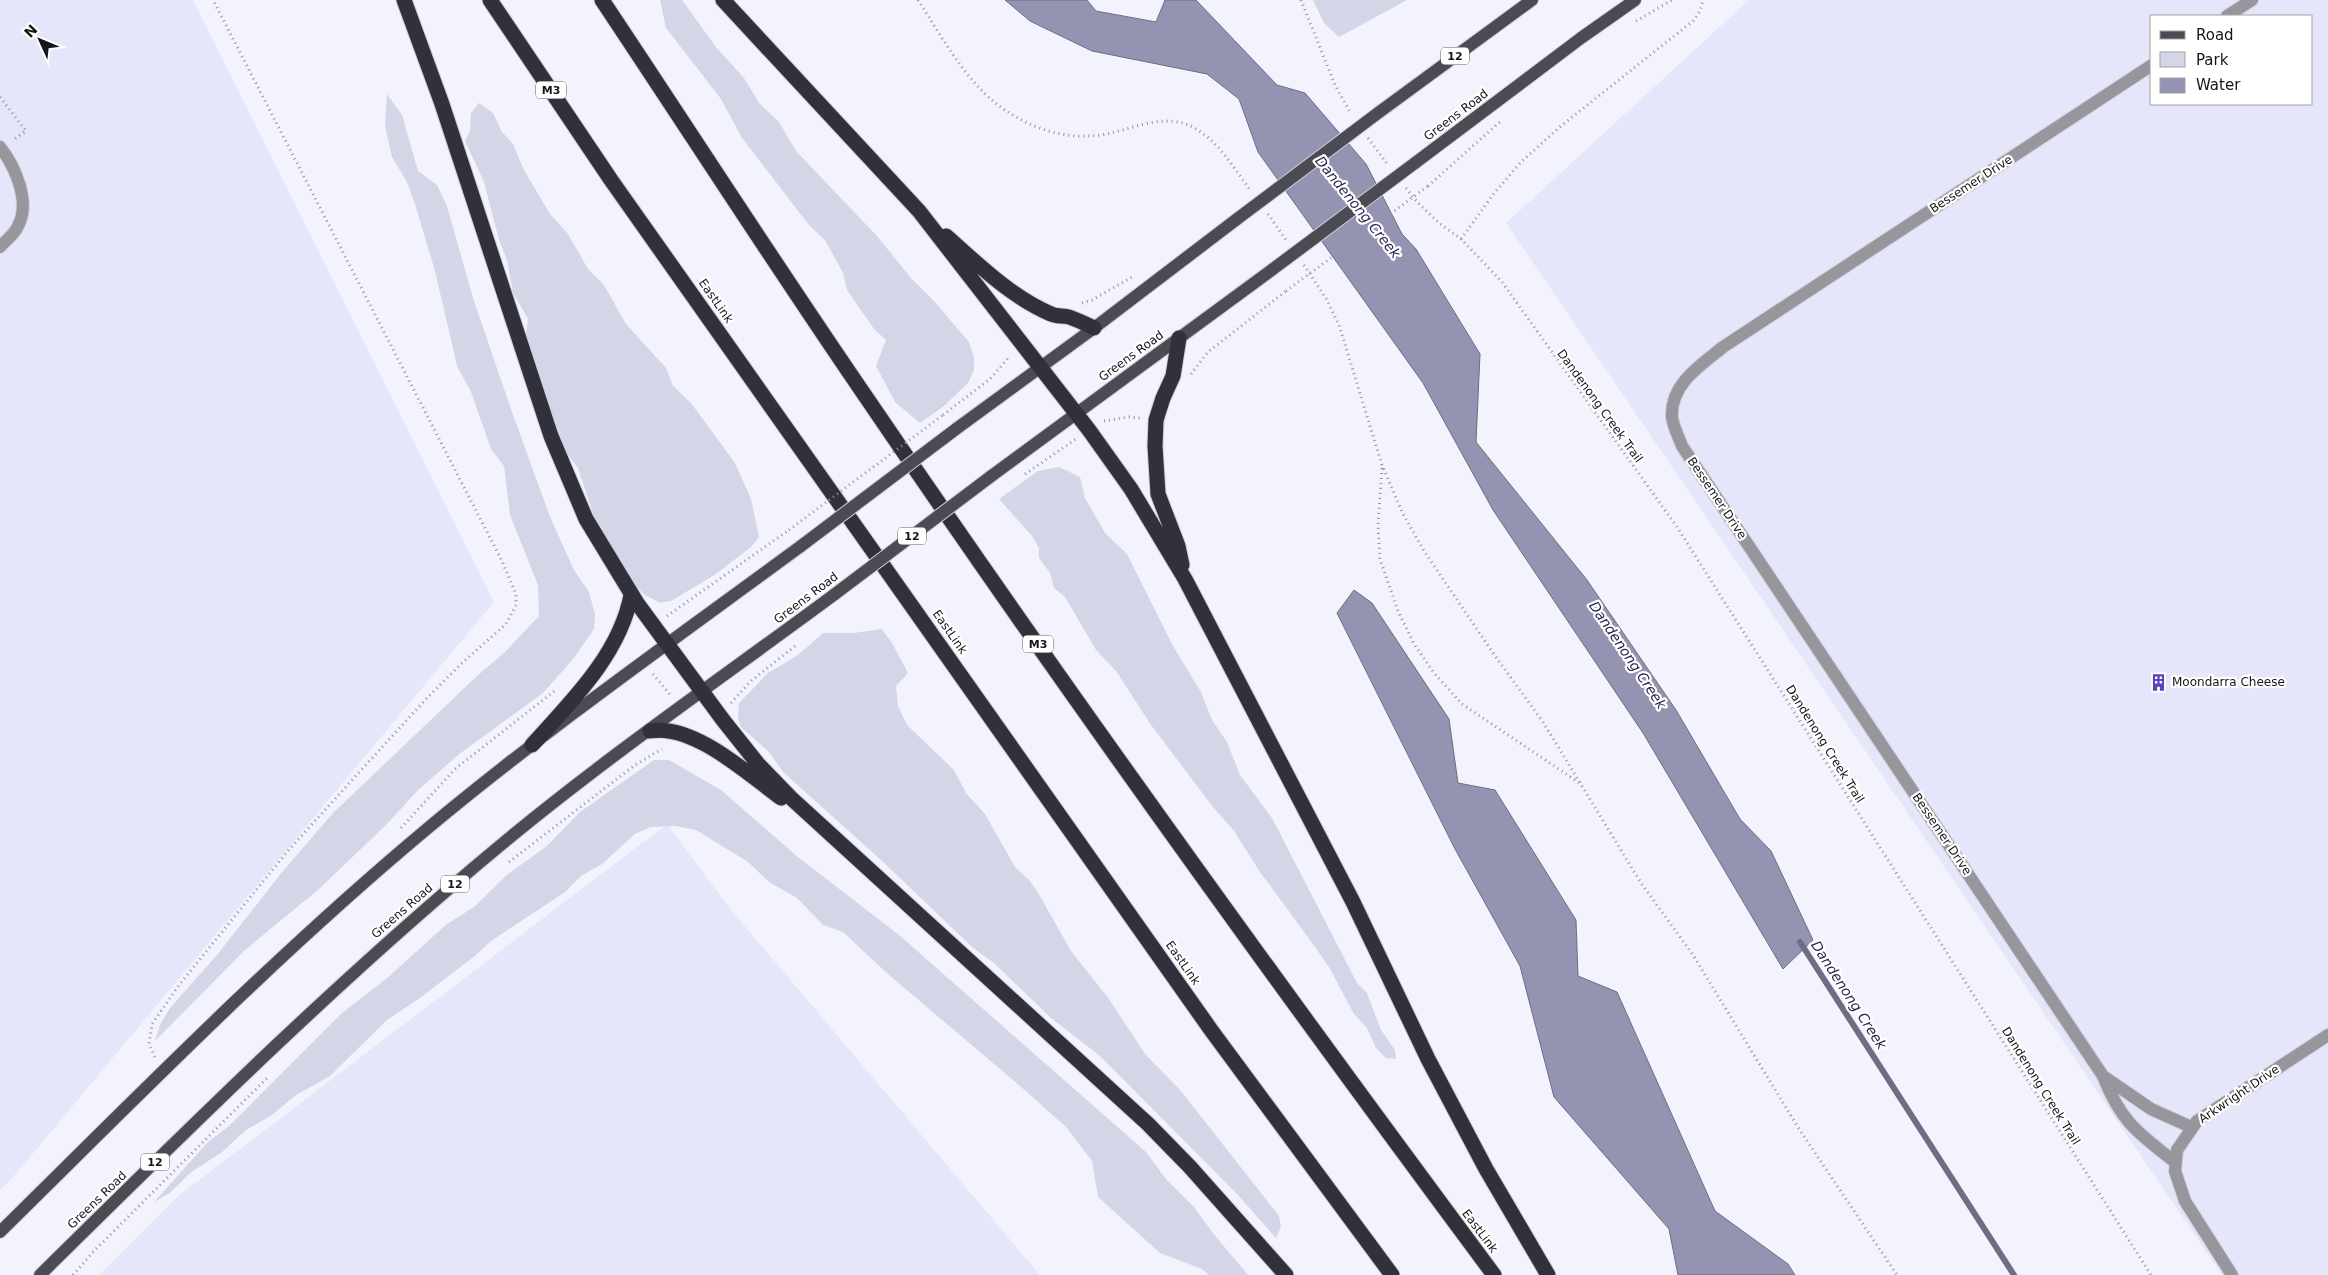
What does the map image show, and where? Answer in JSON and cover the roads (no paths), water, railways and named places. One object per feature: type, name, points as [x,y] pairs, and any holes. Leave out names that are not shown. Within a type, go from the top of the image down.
[{"type":"highway","points":[[404,0],[442,104],[551,436],[586,519],[631,595],[702,692],[758,764],[826,831],[1148,1124],[1286,1275]]},
{"type":"highway","name":"EastLink","points":[[490,0],[611,180],[1200,1014],[1392,1275]]},
{"type":"highway","name":"EastLink","points":[[602,0],[866,397],[1006,598],[1273,975],[1494,1275]]},
{"type":"highway","points":[[723,0],[919,211],[1076,412],[1131,489],[1185,579],[1354,902],[1432,1068],[1486,1169],[1548,1275]]},
{"type":"highway","points":[[919,211],[978,264],[1032,304],[1050,314],[1058,317],[1067,316],[1094,328]]},
{"type":"highway","points":[[1179,338],[1173,376],[1156,420],[1155,474],[1158,494],[1178,546],[1185,579]]},
{"type":"highway","points":[[532,745],[602,662],[625,619],[631,595]]},
{"type":"highway","points":[[650,731],[668,730],[680,732],[708,747],[826,831]]},
{"type":"main road","name":"12","points":[[0,1232],[257,980],[336,907],[428,827],[532,745],[1532,0]]},
{"type":"main road","name":"Greens Road","points":[[40,1275],[270,1050],[352,973],[504,842],[1076,412],[1273,269],[1559,54],[1636,0]]},
{"type":"street","points":[[2229,15],[2252,0]]},
{"type":"street","name":"Bessemer Drive","points":[[2150,67],[1723,347],[1691,373],[1677,390],[1672,417],[1682,446],[2104,1076],[2118,1109],[2136,1132],[2175,1162]]},
{"type":"street","points":[[0,247],[19,226],[24,194],[8,157],[1,148]]},
{"type":"street","name":"Arkwright Drive","points":[[2175,1162],[2177,1150],[2191,1128],[2328,1034]]},
{"type":"street","name":"Bessemer Drive","points":[[2104,1076],[2151,1109],[2191,1128]]},
{"type":"street","points":[[2175,1162],[2177,1181],[2185,1201],[2232,1275]]},
{"type":"water","points":[[1005,0],[1087,0],[1096,11],[1156,22],[1165,0],[1196,0],[1277,85],[1305,93],[1366,164],[1402,234],[1416,249],[1480,354],[1476,442],[1587,580],[1676,710],[1740,819],[1771,851],[1813,940],[1783,969],[1643,733],[1493,510],[1423,383],[1258,152],[1239,99],[1207,74],[1092,51],[1030,21]]},
{"type":"water","points":[[1354,590],[1372,603],[1449,719],[1458,783],[1495,790],[1576,920],[1578,976],[1617,992],[1715,1211],[1788,1264],[1795,1275],[1678,1275],[1669,1229],[1554,1097],[1520,966],[1455,849],[1337,613]]},
{"type":"waterway","name":"Dandenong Creek","points":[[1800,942],[2014,1275]]},
{"type":"place","name":"Moondarra Cheese","points":[[2158,682]]}]
